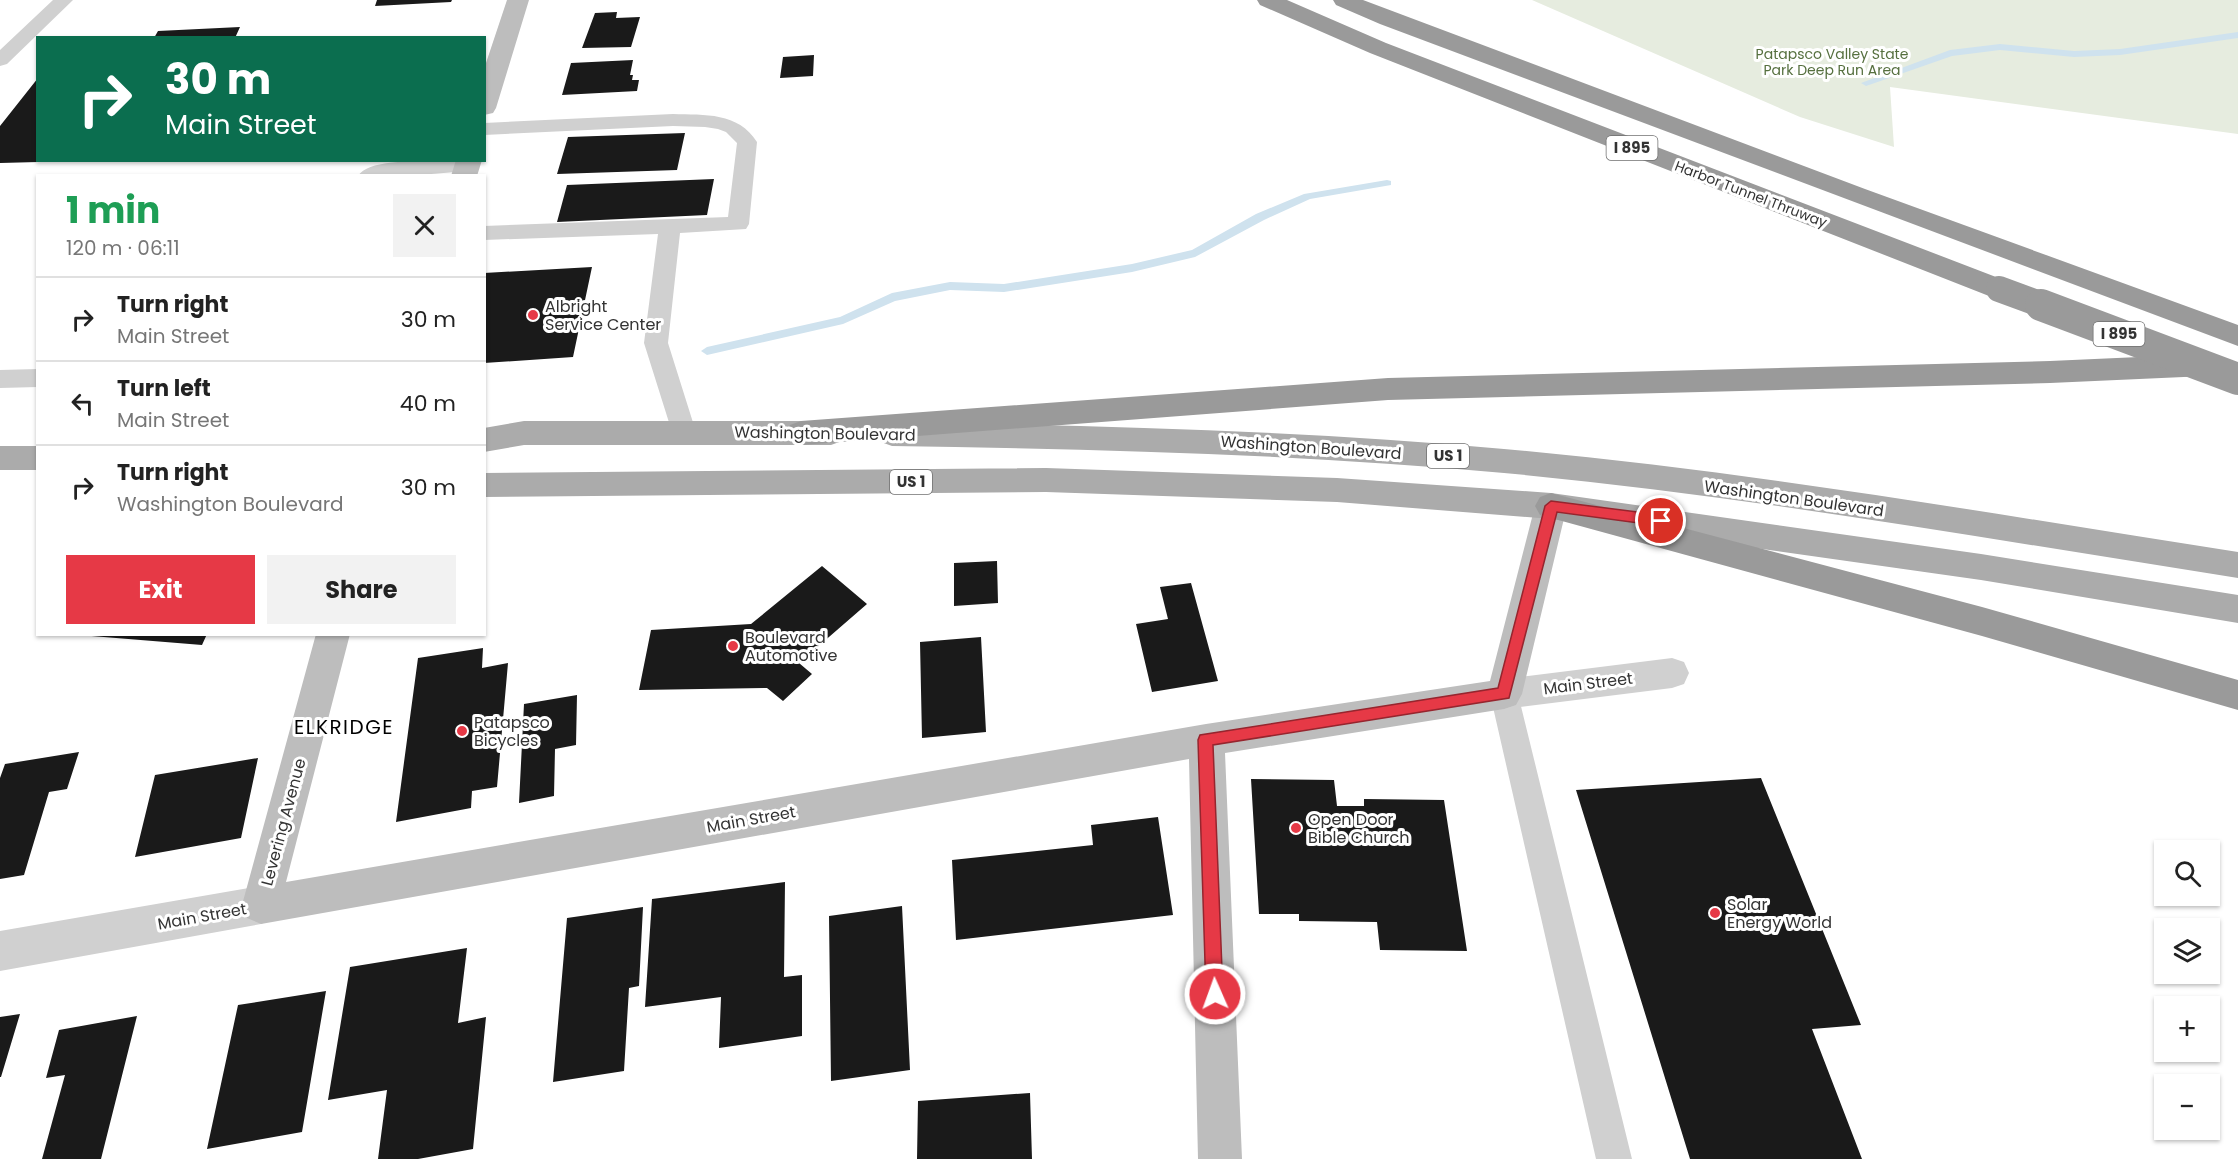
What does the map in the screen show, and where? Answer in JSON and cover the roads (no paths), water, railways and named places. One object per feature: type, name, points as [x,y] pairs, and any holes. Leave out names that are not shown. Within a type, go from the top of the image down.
[{"type":"highway","name":"Harbor Tunnel Thruway","points":[[1268,0],[1378,48],[1999,289],[2238,379]]},
{"type":"highway","name":"I 895","points":[[1344,0],[1562,85],[2238,336]]},
{"type":"highway","points":[[801,432],[1388,389],[2050,372],[2238,364]]},
{"type":"highway","points":[[1551,506],[1931,607],[2238,696]]},
{"type":"main road","name":"Washington Boulevard","points":[[486,440],[524,433],[801,432],[1154,438],[1327,447],[1592,470],[1743,490],[2238,565]]},
{"type":"main road","points":[[0,458],[36,458]]},
{"type":"main road","name":"US 1","points":[[486,485],[1046,480],[1337,490],[1551,506],[1970,565],[2238,609]]},
{"type":"street","points":[[486,102],[518,0]]},
{"type":"street","points":[[1504,694],[1551,506]]},
{"type":"street","name":"Levering Avenue","points":[[261,905],[332,636]]},
{"type":"street","name":"Main Street","points":[[0,951],[1206,740],[1504,694],[1672,672]]},
{"type":"street","points":[[1206,740],[1220,1159]]},
{"type":"lane","points":[[0,60],[64,0]]},
{"type":"lane","points":[[486,129],[673,120],[705,121],[723,123],[733,128],[747,142],[738,224],[486,233]]},
{"type":"lane","points":[[372,174],[379,171],[467,167]]},
{"type":"lane","points":[[670,227],[656,343],[684,432]]},
{"type":"lane","points":[[0,379],[36,378]]},
{"type":"lane","points":[[1504,694],[1614,1159]]},
{"type":"waterway","points":[[1866,83],[1950,53],[2000,47],[2074,54],[2120,52],[2238,35]]},
{"type":"waterway","points":[[707,351],[843,320],[892,297],[950,286],[1004,288],[1132,268],[1195,253],[1260,217],[1308,196],[1387,183]]},
{"type":"place","name":"Albright Service Center","points":[[533,315]]},
{"type":"place","name":"Boulevard Automotive","points":[[733,646]]},
{"type":"place","name":"Patapsco Bicycles","points":[[462,731]]},
{"type":"place","name":"Open Door Bible Church","points":[[1296,828]]},
{"type":"place","name":"Solar Energy World","points":[[1715,913]]},
{"type":"district","name":"ELKRIDGE","points":[[344,727]]},
{"type":"park label","name":"Patapsco Valley State Park Deep Run Area","points":[[1832,62]]}]
